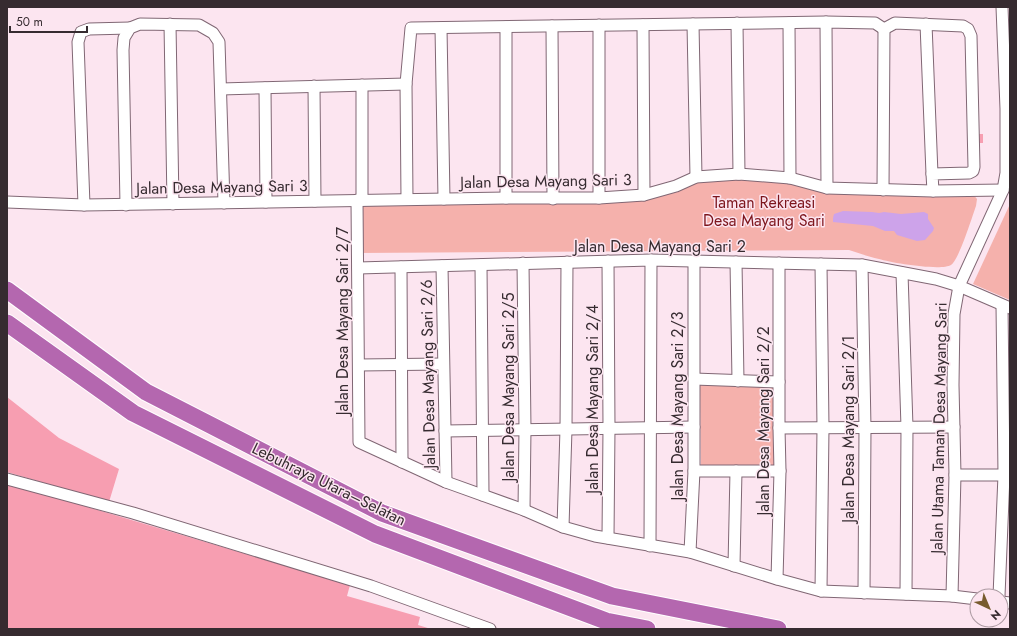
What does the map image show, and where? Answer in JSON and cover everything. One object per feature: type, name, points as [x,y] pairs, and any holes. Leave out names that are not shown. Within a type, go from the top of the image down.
[{"type":"highway","name":"Lebuhraya Utara–Selatan","points":[[7,290],[146,392],[382,513],[612,596],[778,629]]},
{"type":"highway","name":"Lebuhraya Utara–Selatan","points":[[7,324],[133,413],[375,534],[606,621],[647,629]]},
{"type":"street","name":"Jalan Utama Taman Desa Mayang Sari","points":[[952,596],[955,474],[954,314],[959,286],[1003,190],[1006,173],[1008,108],[1002,7]]},
{"type":"street","points":[[826,22],[827,188]]},
{"type":"street","points":[[407,200],[406,84],[411,28],[826,22],[875,23],[884,29]]},
{"type":"street","points":[[737,23],[739,174]]},
{"type":"street","points":[[789,23],[790,178]]},
{"type":"street","points":[[884,29],[895,23],[963,26],[968,29],[970,36],[974,167],[973,171],[970,173],[932,174]]},
{"type":"street","points":[[84,206],[78,42],[81,32],[89,29],[130,28],[140,24],[200,25],[213,33],[219,42],[224,203]]},
{"type":"street","points":[[170,24],[173,204]]},
{"type":"street","points":[[694,24],[696,177]]},
{"type":"street","points":[[926,24],[932,191]]},
{"type":"street","points":[[643,25],[644,195]]},
{"type":"street","points":[[552,26],[553,199]]},
{"type":"street","points":[[599,26],[599,198]]},
{"type":"street","points":[[506,27],[506,198]]},
{"type":"street","points":[[126,205],[123,50],[124,38],[130,28]]},
{"type":"street","points":[[441,28],[444,199]]},
{"type":"street","points":[[883,190],[884,29]]},
{"type":"street","points":[[221,89],[406,84]]},
{"type":"street","name":"Jalan Desa Mayang Sari 2/7","points":[[362,85],[358,268],[359,442],[402,462]]},
{"type":"street","points":[[314,86],[315,201]]},
{"type":"street","points":[[265,88],[266,202]]},
{"type":"street","name":"Jalan Desa Mayang Sari 3","points":[[7,202],[84,206],[360,200],[599,198],[644,195],[676,186],[696,177],[739,174],[790,178],[827,188],[932,191],[1003,190]]},
{"type":"street","points":[[650,546],[651,260]]},
{"type":"street","name":"Jalan Desa Mayang Sari 2","points":[[358,268],[651,260],[862,265],[936,279],[959,286],[1006,306]]},
{"type":"street","name":"Jalan Desa Mayang Sari 2/4","points":[[608,261],[608,538]]},
{"type":"street","name":"Jalan Desa Mayang Sari 2/3","points":[[690,552],[694,471],[694,261]]},
{"type":"street","points":[[563,527],[566,429],[567,262]]},
{"type":"street","points":[[736,262],[738,381]]},
{"type":"street","name":"Jalan Desa Mayang Sari 2/5","points":[[523,263],[525,429],[524,510]]},
{"type":"street","name":"Jalan Desa Mayang Sari 2/2","points":[[776,579],[780,471],[779,263]]},
{"type":"street","points":[[481,264],[483,495]]},
{"type":"street","points":[[821,264],[823,428],[821,591]]},
{"type":"street","name":"Jalan Desa Mayang Sari 2/1","points":[[862,265],[865,428],[864,593]]},
{"type":"street","name":"Jalan Desa Mayang Sari 2/6","points":[[442,266],[446,482]]},
{"type":"street","points":[[401,267],[402,462],[446,482],[524,510],[563,527],[608,538],[690,552],[776,579],[821,591],[952,596],[969,598]]},
{"type":"street","points":[[902,273],[908,427],[906,594]]},
{"type":"street","points":[[1000,588],[1007,475],[1006,306]]},
{"type":"street","points":[[359,365],[443,364]]},
{"type":"street","points":[[694,379],[779,382]]},
{"type":"street","points":[[445,431],[694,427]]},
{"type":"street","points":[[779,428],[954,427]]},
{"type":"street","points":[[694,471],[780,471]]},
{"type":"street","points":[[734,566],[736,471]]},
{"type":"street","points":[[955,474],[1007,475]]},
{"type":"street","points":[[7,479],[133,513],[371,586],[490,629]]},
{"type":"green space","name":"Taman Rekreasi Desa Mayang Sari","points":[[767,172],[826,191],[972,193],[977,199],[976,206],[958,255],[951,265],[946,267],[916,266],[872,257],[849,250],[357,253],[356,197],[638,195],[696,174]]},
{"type":"green space","points":[[1010,204],[1010,300],[973,284]]},
{"type":"green space","points":[[700,384],[774,387],[774,466],[701,466]]},
{"type":"shaded area","points":[[843,211],[901,214],[924,212],[928,214],[928,219],[934,228],[925,240],[917,241],[897,235],[894,231],[885,231],[873,226],[833,222],[834,214]]},
{"type":"building","points":[[979,134],[983,134],[983,143],[979,143]]},
{"type":"building","points":[[7,397],[59,438],[119,469],[109,502],[7,472]]},
{"type":"building","points":[[7,483],[350,585],[347,596],[420,617],[418,625],[431,629],[7,629]]}]
